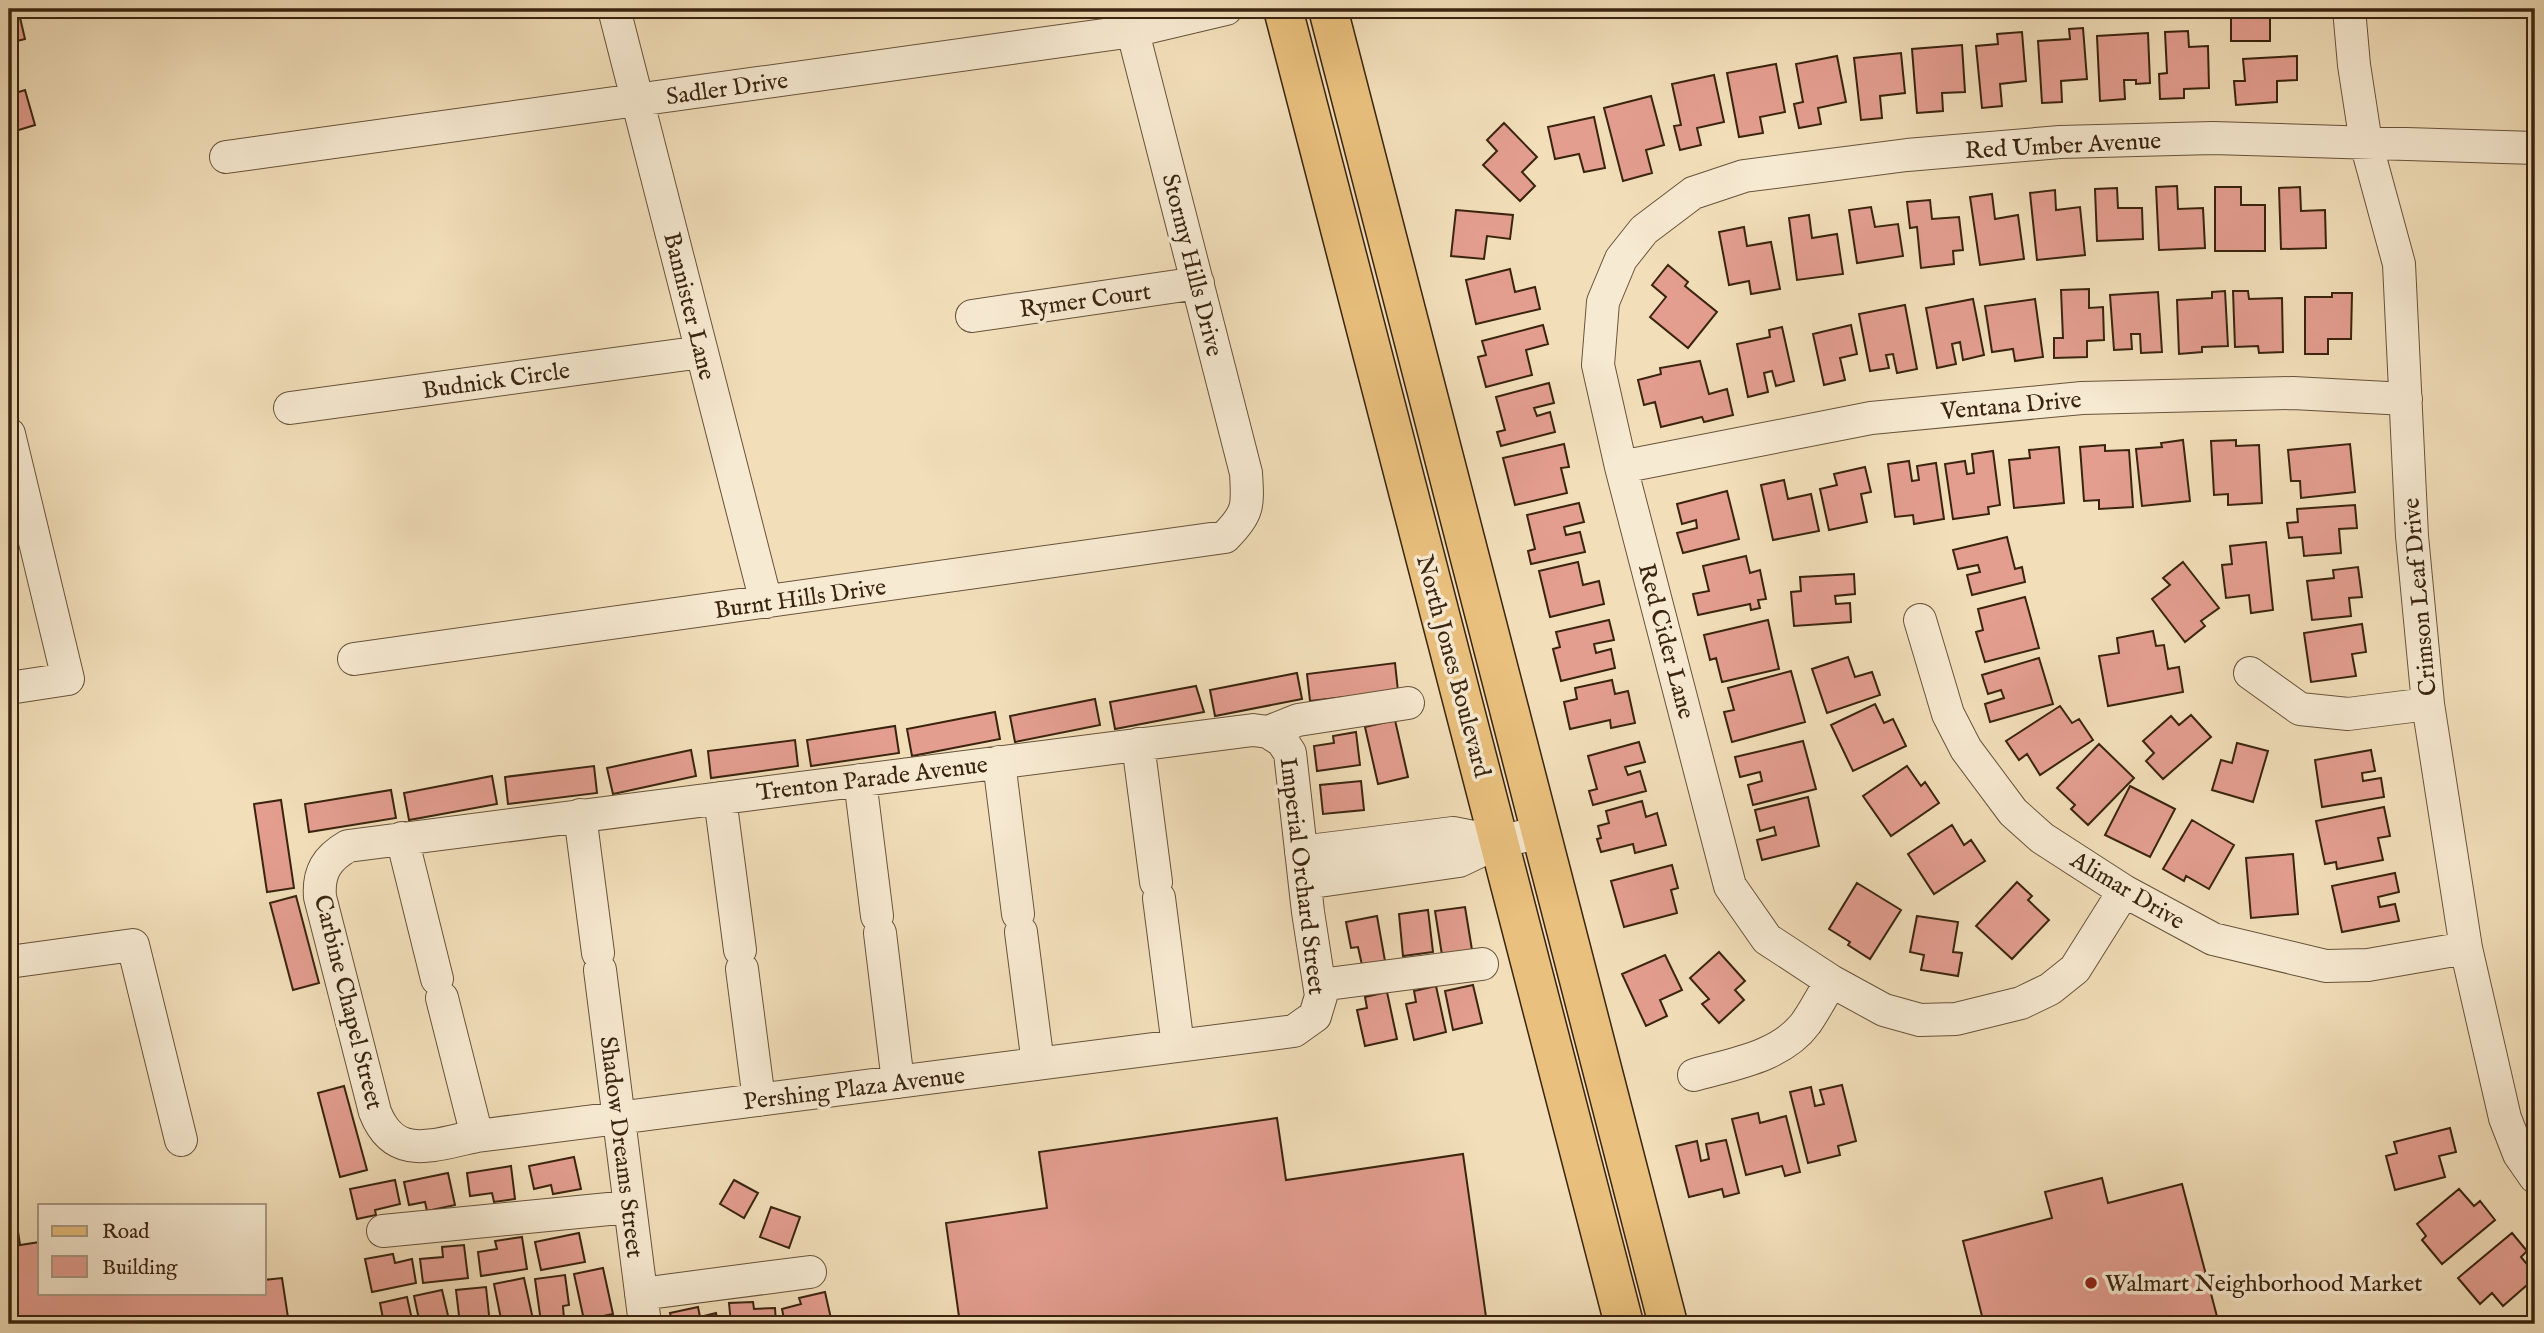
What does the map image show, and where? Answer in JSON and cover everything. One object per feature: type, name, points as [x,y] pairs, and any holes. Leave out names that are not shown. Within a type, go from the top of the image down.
[{"type":"main road","name":"North Jones Boulevard","points":[[1283,9],[1622,1314]]},
{"type":"main road","name":"North Jones Boulevard","points":[[1328,9],[1664,1309]]},
{"type":"main road","points":[[1622,1314],[1664,1309]]},
{"type":"street","name":"Bannister Lane","points":[[614,9],[766,603]]},
{"type":"street","name":"Sadler Drive","points":[[226,157],[637,101],[1130,20],[1226,9]]},
{"type":"street","name":"Crimson Leaf Drive","points":[[2349,9],[2366,143],[2399,264],[2412,536],[2428,704],[2466,948],[2505,1118],[2519,1154],[2535,1177]]},
{"type":"street","name":"Stormy Hills Drive","points":[[1130,20],[1246,473],[1248,503],[1240,522]]},
{"type":"street","name":"Red Umber Avenue","points":[[1621,259],[1644,230],[1693,193],[1744,176],[1907,155],[2060,142],[2213,138],[2535,148]]},
{"type":"street","name":"Red Cider Lane","points":[[1621,259],[1604,302],[1598,365],[1621,467],[1730,886],[1767,939],[1831,981],[1884,1010],[1920,1020],[1956,1019],[2021,1003],[2050,989],[2075,969],[2124,891]]},
{"type":"street","name":"Rymer Court","points":[[972,316],[1198,283]]},
{"type":"street","name":"Budnick Circle","points":[[290,408],[702,352]]},
{"type":"street","name":"Ventana Drive","points":[[1621,467],[1871,418],[2082,398],[2293,393],[2406,399]]},
{"type":"street","points":[[9,434],[68,679],[9,688]]},
{"type":"street","name":"Burnt Hills Drive","points":[[354,659],[1224,537],[1240,522]]},
{"type":"street","name":"Alimar Drive","points":[[1920,620],[1948,714],[1974,760],[2013,812],[2042,838],[2124,891],[2213,939],[2326,966],[2368,965],[2466,948]]},
{"type":"street","points":[[2250,673],[2300,709],[2348,714],[2428,704]]},
{"type":"street","name":"Trenton Parade Avenue","points":[[335,854],[348,846],[402,838],[1138,744],[1253,730],[1268,732],[1298,720],[1408,703]]},
{"type":"street","name":"Imperial Orchard Street","points":[[1268,732],[1282,741],[1290,753],[1320,985],[1320,1006],[1315,1016],[1306,1024]]},
{"type":"street","points":[[1138,744],[1178,1046]]},
{"type":"street","points":[[999,762],[1038,1064]]},
{"type":"street","points":[[860,780],[898,1082]]},
{"type":"street","points":[[720,798],[759,1100]]},
{"type":"street","name":"Shadow Dreams Street","points":[[580,815],[643,1309]]},
{"type":"street","points":[[1305,883],[1459,861],[1499,842],[1541,832]]},
{"type":"street","points":[[1301,852],[1453,833],[1499,842]]},
{"type":"street","points":[[402,838],[477,1136]]},
{"type":"street","name":"Carbine Chapel Street","points":[[335,854],[325,864],[321,874],[320,897],[375,1112],[381,1126],[401,1145]]},
{"type":"street","points":[[9,962],[132,945],[181,1140]]},
{"type":"street","points":[[1320,985],[1482,964]]},
{"type":"street","points":[[1694,1075],[1758,1057],[1782,1045],[1805,1025],[1831,981]]},
{"type":"street","name":"Pershing Plaza Avenue","points":[[401,1145],[415,1147],[477,1136],[1280,1034],[1294,1031],[1306,1024]]},
{"type":"street","points":[[383,1231],[629,1207]]},
{"type":"street","points":[[643,1309],[810,1272]]},
{"type":"building","points":[[18,9],[25,39],[9,43],[9,10]]},
{"type":"building","points":[[2231,9],[2292,9],[2292,16],[2270,16],[2270,41],[2231,41]]},
{"type":"building","points":[[2083,28],[2087,79],[2061,81],[2062,102],[2042,103],[2038,41],[2070,39],[2069,29]]},
{"type":"building","points":[[2188,31],[2189,47],[2208,46],[2209,88],[2184,89],[2184,98],[2160,99],[2159,74],[2167,73],[2165,32]]},
{"type":"building","points":[[2022,32],[2026,81],[2000,84],[2002,106],[1982,108],[1976,46],[1998,44],[1997,34]]},
{"type":"building","points":[[2148,33],[2150,83],[2136,84],[2136,80],[2124,80],[2125,99],[2100,101],[2097,36]]},
{"type":"building","points":[[1962,45],[1965,92],[1942,93],[1943,111],[1917,113],[1912,49]]},
{"type":"building","points":[[1901,53],[1905,93],[1880,96],[1882,118],[1861,120],[1854,58]]},
{"type":"building","points":[[1837,56],[1846,102],[1818,108],[1821,124],[1799,128],[1794,104],[1803,102],[1796,64]]},
{"type":"building","points":[[2297,56],[2297,80],[2277,81],[2277,102],[2236,105],[2234,81],[2245,81],[2243,59]]},
{"type":"building","points":[[1776,64],[1785,112],[1760,117],[1763,133],[1739,137],[1727,73]]},
{"type":"building","points":[[1714,75],[1724,122],[1697,128],[1701,145],[1680,150],[1674,126],[1681,125],[1672,84]]},
{"type":"building","points":[[25,90],[35,125],[9,133],[9,95]]},
{"type":"building","points":[[1651,96],[1664,145],[1646,150],[1652,173],[1623,181],[1604,108]]},
{"type":"building","points":[[1594,117],[1605,168],[1584,172],[1579,154],[1555,159],[1548,127]]},
{"type":"building","points":[[1504,123],[1537,157],[1522,172],[1535,186],[1520,201],[1483,165],[1497,151],[1487,140]]},
{"type":"building","points":[[2177,186],[2178,209],[2203,208],[2205,248],[2159,250],[2156,187]]},
{"type":"building","points":[[2215,187],[2241,187],[2241,205],[2265,205],[2265,251],[2215,251]]},
{"type":"building","points":[[2300,187],[2301,211],[2325,210],[2326,248],[2281,249],[2279,188]]},
{"type":"building","points":[[2117,188],[2118,208],[2142,208],[2143,239],[2097,241],[2095,189]]},
{"type":"building","points":[[2055,190],[2056,210],[2080,207],[2085,255],[2037,260],[2030,193]]},
{"type":"building","points":[[1992,194],[1995,219],[2018,215],[2024,259],[1980,265],[1970,197]]},
{"type":"building","points":[[1930,200],[1932,219],[1959,217],[1963,250],[1953,251],[1954,264],[1921,268],[1917,227],[1910,228],[1907,202]]},
{"type":"building","points":[[1871,207],[1875,227],[1898,224],[1903,256],[1857,263],[1849,210]]},
{"type":"building","points":[[1456,210],[1513,215],[1510,239],[1487,236],[1484,259],[1451,256]]},
{"type":"building","points":[[1809,215],[1812,238],[1837,234],[1843,274],[1797,280],[1789,218]]},
{"type":"building","points":[[1744,227],[1747,246],[1771,242],[1780,289],[1751,294],[1749,281],[1729,285],[1719,232]]},
{"type":"building","points":[[1668,265],[1688,282],[1685,286],[1717,312],[1688,348],[1650,317],[1666,297],[1652,285]]},
{"type":"building","points":[[1510,269],[1515,292],[1535,287],[1540,309],[1476,324],[1466,280]]},
{"type":"building","points":[[2089,289],[2089,308],[2103,307],[2104,340],[2087,341],[2087,357],[2054,358],[2054,338],[2063,338],[2061,290]]},
{"type":"building","points":[[2225,291],[2228,346],[2202,347],[2202,352],[2179,354],[2177,300],[2212,298],[2212,292]]},
{"type":"building","points":[[2233,291],[2248,291],[2249,299],[2282,298],[2283,352],[2259,353],[2258,346],[2235,347]]},
{"type":"building","points":[[2158,292],[2162,352],[2141,353],[2140,334],[2131,334],[2132,349],[2114,350],[2110,295]]},
{"type":"building","points":[[2332,293],[2352,293],[2351,339],[2328,339],[2328,354],[2305,354],[2305,297],[2332,297]]},
{"type":"building","points":[[1973,299],[1984,355],[1963,360],[1960,342],[1952,344],[1956,364],[1937,368],[1926,308]]},
{"type":"building","points":[[2035,299],[2043,357],[2015,361],[2013,349],[1992,352],[1985,306]]},
{"type":"building","points":[[1905,305],[1917,369],[1897,373],[1893,354],[1886,355],[1889,368],[1870,371],[1859,314]]},
{"type":"building","points":[[1543,325],[1548,344],[1526,350],[1532,375],[1486,387],[1478,357],[1486,355],[1482,341]]},
{"type":"building","points":[[1851,325],[1857,354],[1840,358],[1845,380],[1824,385],[1813,334]]},
{"type":"building","points":[[1782,327],[1794,381],[1776,386],[1772,371],[1764,373],[1768,392],[1748,397],[1737,344],[1770,337],[1769,330]]},
{"type":"building","points":[[1700,361],[1709,394],[1727,389],[1733,415],[1704,422],[1702,417],[1661,427],[1655,402],[1644,405],[1638,380],[1661,374],[1660,368]]},
{"type":"building","points":[[1549,383],[1554,403],[1534,408],[1537,416],[1550,412],[1555,432],[1501,446],[1497,432],[1505,430],[1496,397]]},
{"type":"building","points":[[2183,440],[2190,501],[2142,506],[2136,449],[2162,447],[2161,443]]},
{"type":"building","points":[[2236,440],[2236,446],[2259,445],[2262,503],[2228,505],[2228,494],[2214,495],[2211,441]]},
{"type":"building","points":[[1564,444],[1569,467],[1561,468],[1567,493],[1515,505],[1503,458]]},
{"type":"building","points":[[2350,444],[2355,492],[2301,498],[2300,481],[2291,481],[2288,450]]},
{"type":"building","points":[[2105,445],[2105,451],[2129,450],[2133,507],[2099,509],[2099,500],[2084,501],[2080,447]]},
{"type":"building","points":[[2059,447],[2064,503],[2014,508],[2009,460],[2030,458],[2029,450]]},
{"type":"building","points":[[1993,451],[2000,505],[1988,507],[1989,514],[1953,519],[1945,464],[1965,461],[1967,474],[1974,473],[1972,454]]},
{"type":"building","points":[[1909,461],[1912,481],[1919,480],[1917,466],[1936,463],[1944,519],[1914,524],[1913,515],[1895,517],[1888,464]]},
{"type":"building","points":[[1865,467],[1871,492],[1861,494],[1867,522],[1829,530],[1820,489],[1837,485],[1834,474]]},
{"type":"building","points":[[1784,480],[1788,499],[1811,494],[1819,531],[1773,540],[1761,485]]},
{"type":"building","points":[[1727,491],[1739,539],[1683,553],[1677,533],[1697,528],[1696,520],[1682,524],[1677,504]]},
{"type":"building","points":[[1579,503],[1584,522],[1564,527],[1566,535],[1580,532],[1585,552],[1531,564],[1528,551],[1535,549],[1527,515]]},
{"type":"building","points":[[2355,505],[2357,528],[2339,529],[2341,553],[2304,556],[2302,537],[2289,538],[2287,523],[2298,522],[2297,509]]},
{"type":"building","points":[[2007,537],[2015,569],[2022,567],[2025,582],[1972,595],[1967,575],[1980,572],[1978,565],[1958,569],[1953,550]]},
{"type":"building","points":[[2266,542],[2273,610],[2251,613],[2249,595],[2226,598],[2222,565],[2232,564],[2230,546]]},
{"type":"building","points":[[1746,556],[1750,573],[1760,570],[1766,599],[1758,600],[1760,608],[1751,610],[1750,604],[1698,615],[1693,594],[1709,591],[1703,566]]},
{"type":"building","points":[[1578,562],[1583,585],[1599,581],[1604,604],[1550,617],[1539,571]]},
{"type":"building","points":[[2183,562],[2219,608],[2201,621],[2205,626],[2185,642],[2152,599],[2170,585],[2163,578]]},
{"type":"building","points":[[2358,567],[2362,597],[2349,598],[2351,616],[2312,620],[2307,581],[2334,578],[2333,570]]},
{"type":"building","points":[[1854,574],[1855,594],[1835,596],[1836,604],[1850,603],[1851,622],[1794,626],[1791,592],[1801,591],[1800,577]]},
{"type":"building","points":[[2025,597],[2039,648],[1985,662],[1976,632],[1983,630],[1978,609]]},
{"type":"building","points":[[1609,620],[1614,640],[1594,644],[1596,653],[1611,649],[1615,668],[1561,681],[1553,649],[1560,647],[1556,632]]},
{"type":"building","points":[[1768,620],[1779,669],[1722,682],[1716,658],[1710,660],[1704,635]]},
{"type":"building","points":[[2362,624],[2366,652],[2352,654],[2356,676],[2311,682],[2304,633]]},
{"type":"building","points":[[2153,631],[2156,646],[2164,645],[2168,669],[2179,667],[2183,692],[2108,706],[2099,656],[2119,653],[2117,638]]},
{"type":"building","points":[[1848,657],[1855,677],[1872,672],[1880,695],[1827,713],[1812,669]]},
{"type":"building","points":[[2039,658],[2053,704],[1990,722],[1985,704],[2004,698],[2001,690],[1988,694],[1982,675]]},
{"type":"building","points":[[1395,663],[1398,691],[1310,701],[1307,674]]},
{"type":"building","points":[[1791,671],[1805,722],[1732,742],[1724,712],[1734,710],[1728,688]]},
{"type":"building","points":[[1297,673],[1302,699],[1215,716],[1210,690]]},
{"type":"building","points":[[1612,680],[1615,694],[1628,691],[1635,723],[1611,728],[1610,720],[1570,729],[1564,702],[1577,699],[1575,688]]},
{"type":"building","points":[[1196,686],[1204,712],[1115,729],[1110,702]]},
{"type":"building","points":[[1095,699],[1100,725],[1015,742],[1010,716]]},
{"type":"building","points":[[1875,704],[1884,723],[1893,719],[1906,746],[1853,771],[1831,725]]},
{"type":"building","points":[[2060,706],[2072,723],[2079,719],[2093,740],[2040,775],[2027,754],[2019,760],[2006,741]]},
{"type":"building","points":[[995,712],[1000,739],[912,756],[907,729]]},
{"type":"building","points":[[2191,715],[2211,737],[2163,779],[2146,761],[2154,753],[2143,741],[2171,716],[2179,725]]},
{"type":"building","points":[[1395,720],[1408,777],[1378,784],[1365,727]]},
{"type":"building","points":[[895,726],[899,753],[811,766],[807,740]]},
{"type":"building","points":[[1356,732],[1360,765],[1317,771],[1314,746],[1334,743],[1333,736]]},
{"type":"building","points":[[795,740],[798,766],[711,778],[708,751]]},
{"type":"building","points":[[1803,741],[1816,789],[1753,805],[1748,785],[1762,781],[1760,772],[1740,777],[1735,757]]},
{"type":"building","points":[[1639,742],[1645,762],[1625,767],[1628,775],[1640,771],[1646,791],[1593,805],[1589,791],[1597,789],[1588,756]]},
{"type":"building","points":[[2237,743],[2268,751],[2253,802],[2212,790],[2221,760],[2232,763]]},
{"type":"building","points":[[2099,744],[2134,778],[2088,825],[2071,809],[2075,805],[2057,788]]},
{"type":"building","points":[[691,750],[696,776],[613,794],[607,768]]},
{"type":"building","points":[[2371,750],[2375,771],[2362,773],[2363,781],[2381,778],[2384,797],[2322,807],[2315,760]]},
{"type":"building","points":[[594,766],[597,793],[508,804],[505,777]]},
{"type":"building","points":[[1907,766],[1921,786],[1925,782],[1939,803],[1891,836],[1863,796]]},
{"type":"building","points":[[492,776],[497,804],[409,820],[404,793]]},
{"type":"building","points":[[1361,781],[1364,810],[1323,814],[1320,785]]},
{"type":"building","points":[[2130,786],[2175,809],[2150,857],[2105,835]]},
{"type":"building","points":[[391,790],[396,818],[309,832],[305,804]]},
{"type":"building","points":[[1808,797],[1819,846],[1762,860],[1757,840],[1776,835],[1774,827],[1760,831],[1755,810]]},
{"type":"building","points":[[281,800],[294,888],[267,892],[254,804]]},
{"type":"building","points":[[1642,801],[1646,817],[1657,813],[1666,845],[1635,853],[1633,844],[1601,852],[1597,839],[1601,838],[1598,826],[1609,823],[1606,811]]},
{"type":"building","points":[[2384,807],[2390,836],[2378,838],[2383,860],[2337,869],[2336,862],[2325,864],[2316,821]]},
{"type":"building","points":[[2192,820],[2234,845],[2209,889],[2186,876],[2184,881],[2163,869]]},
{"type":"building","points":[[1952,825],[1964,845],[1971,840],[1985,861],[1934,894],[1908,854]]},
{"type":"building","points":[[2293,854],[2298,914],[2251,918],[2246,858]]},
{"type":"building","points":[[1672,865],[1678,888],[1671,890],[1677,913],[1624,927],[1611,881]]},
{"type":"building","points":[[2395,873],[2399,892],[2378,897],[2380,907],[2395,904],[2399,921],[2342,932],[2332,886]]},
{"type":"building","points":[[2017,882],[2032,896],[2028,900],[2049,920],[2012,959],[1976,926]]},
{"type":"building","points":[[1857,883],[1901,910],[1870,959],[1829,929]]},
{"type":"building","points":[[296,896],[319,983],[293,990],[270,903]]},
{"type":"building","points":[[1465,907],[1472,950],[1442,955],[1435,911]]},
{"type":"building","points":[[1428,910],[1433,952],[1403,956],[1399,914]]},
{"type":"building","points":[[1377,916],[1385,961],[1362,965],[1358,947],[1351,948],[1346,922]]},
{"type":"building","points":[[1917,916],[1958,922],[1953,952],[1962,953],[1958,976],[1921,970],[1924,955],[1910,952]]},
{"type":"building","points":[[1719,952],[1745,981],[1735,990],[1744,1000],[1719,1023],[1702,1004],[1709,999],[1690,978]]},
{"type":"building","points":[[1665,955],[1682,990],[1660,1000],[1667,1016],[1646,1026],[1622,974]]},
{"type":"building","points":[[1473,985],[1482,1023],[1453,1030],[1445,991]]},
{"type":"building","points":[[1436,986],[1446,1032],[1414,1040],[1406,1004],[1416,1002],[1414,991]]},
{"type":"building","points":[[1387,992],[1397,1039],[1365,1046],[1357,1010],[1367,1008],[1365,997]]},
{"type":"building","points":[[1842,1085],[1856,1141],[1838,1146],[1840,1155],[1808,1163],[1790,1092],[1811,1087],[1815,1106],[1824,1104],[1820,1090]]},
{"type":"building","points":[[344,1086],[367,1170],[340,1177],[318,1093]]},
{"type":"building","points":[[1758,1113],[1760,1123],[1786,1116],[1800,1172],[1785,1176],[1782,1166],[1746,1175],[1732,1119]]},
{"type":"building","points":[[1277,1118],[1286,1180],[1463,1154],[1487,1324],[960,1324],[946,1223],[1047,1208],[1039,1152]]},
{"type":"building","points":[[2450,1128],[2456,1152],[2439,1156],[2445,1177],[2395,1190],[2386,1156],[2397,1153],[2394,1142]]},
{"type":"building","points":[[1726,1140],[1739,1193],[1724,1197],[1722,1189],[1689,1197],[1676,1146],[1697,1141],[1701,1161],[1709,1159],[1706,1144]]},
{"type":"building","points":[[574,1157],[581,1189],[553,1194],[551,1185],[534,1189],[529,1166]]},
{"type":"building","points":[[511,1166],[515,1199],[494,1202],[492,1193],[470,1196],[467,1173]]},
{"type":"building","points":[[9,1171],[20,1245],[38,1242],[38,1294],[266,1294],[266,1280],[282,1278],[289,1324],[9,1324]]},
{"type":"building","points":[[448,1173],[455,1205],[427,1211],[425,1202],[409,1205],[404,1182]]},
{"type":"building","name":"Walmart Neighborhood Market","points":[[2102,1178],[2108,1203],[2182,1184],[2219,1324],[1984,1324],[1963,1241],[2052,1218],[2045,1192]]},
{"type":"building","points":[[395,1180],[400,1204],[375,1210],[376,1215],[357,1219],[350,1189]]},
{"type":"building","points":[[734,1180],[758,1193],[744,1218],[720,1204]]},
{"type":"building","points":[[2459,1189],[2474,1206],[2480,1201],[2495,1220],[2442,1264],[2422,1240],[2426,1236],[2417,1224]]},
{"type":"building","points":[[771,1207],[800,1217],[789,1248],[760,1237]]},
{"type":"building","points":[[579,1233],[585,1262],[541,1270],[535,1242]]},
{"type":"building","points":[[2512,1233],[2527,1251],[2521,1257],[2535,1274],[2535,1278],[2503,1306],[2492,1293],[2480,1304],[2458,1278]]},
{"type":"building","points":[[522,1237],[527,1269],[481,1276],[478,1252],[497,1249],[495,1241]]},
{"type":"building","points":[[464,1245],[468,1278],[423,1283],[420,1259],[443,1257],[442,1247]]},
{"type":"building","points":[[393,1254],[395,1263],[412,1259],[416,1283],[372,1292],[365,1259]]},
{"type":"building","points":[[603,1268],[613,1314],[584,1320],[574,1274]]},
{"type":"building","points":[[565,1275],[569,1305],[563,1306],[564,1319],[541,1322],[535,1279]]},
{"type":"building","points":[[524,1278],[534,1324],[502,1324],[494,1284]]},
{"type":"building","points":[[486,1287],[490,1324],[460,1324],[456,1290]]},
{"type":"building","points":[[442,1290],[450,1324],[420,1324],[414,1296]]},
{"type":"building","points":[[825,1292],[832,1323],[785,1324],[782,1309],[801,1304],[799,1298]]},
{"type":"building","points":[[407,1297],[413,1324],[384,1324],[380,1303]]},
{"type":"building","points":[[753,1302],[754,1309],[775,1308],[776,1324],[731,1324],[729,1303]]},
{"type":"building","points":[[698,1307],[700,1317],[716,1313],[718,1324],[673,1324],[670,1313]]},
{"type":"place","name":"Walmart Neighborhood Market","points":[[2091,1283]]}]
